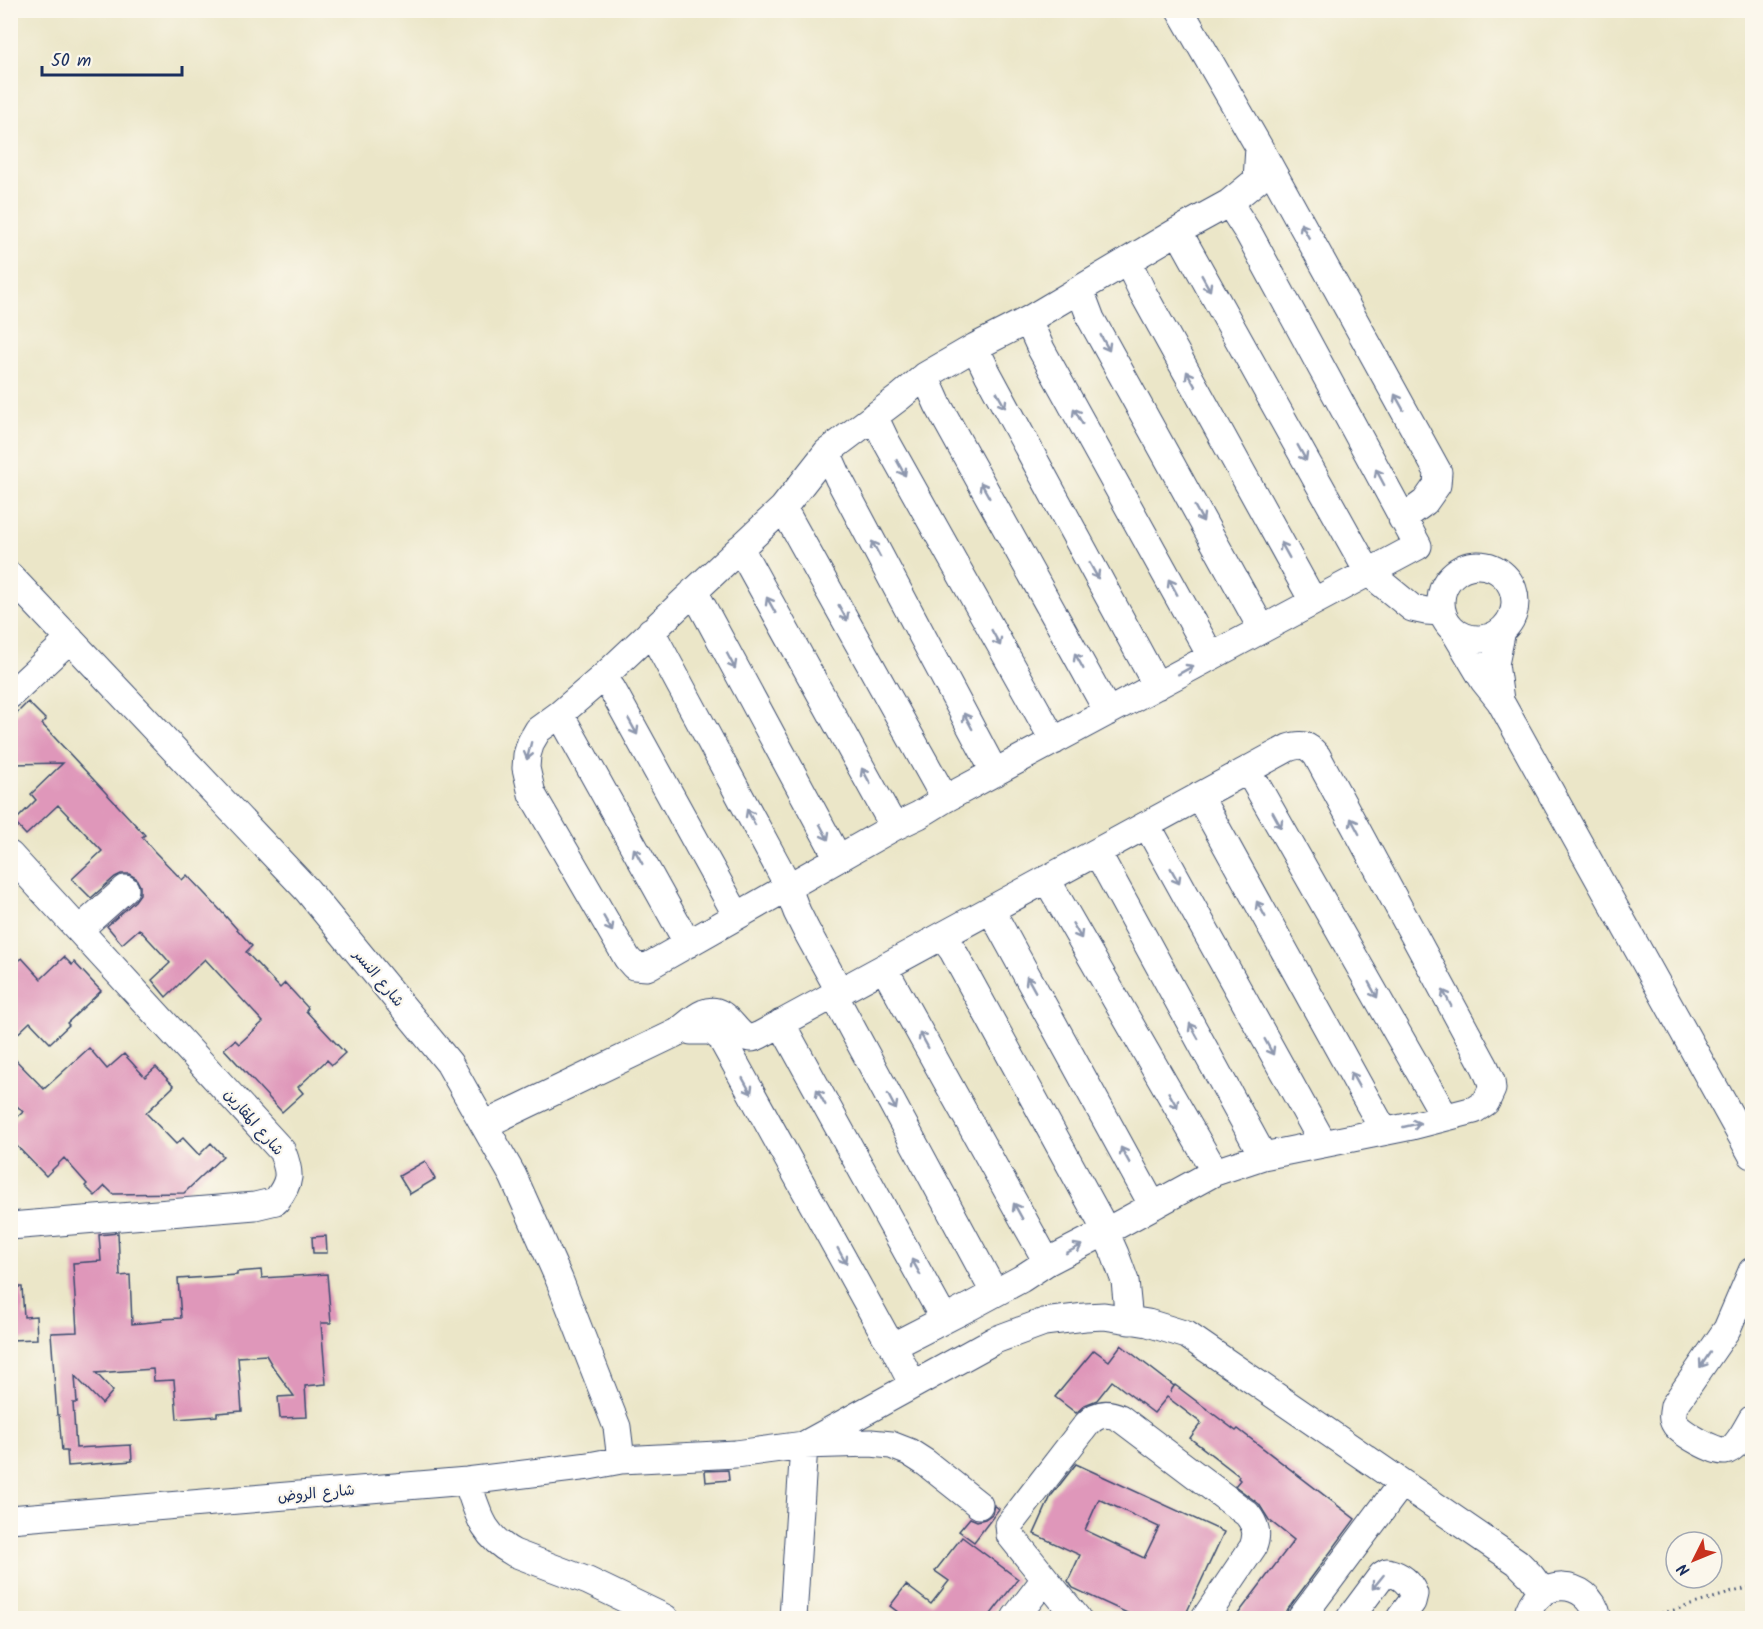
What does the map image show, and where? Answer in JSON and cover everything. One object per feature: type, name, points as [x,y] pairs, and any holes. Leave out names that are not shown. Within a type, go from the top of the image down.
[{"type":"street","points":[[1180,10],[1259,147],[1438,472],[1437,485],[1425,502],[1402,519]]},
{"type":"street","points":[[1229,203],[1250,234],[1418,546],[945,799],[646,967],[634,966],[627,958],[532,794],[526,768],[527,755],[538,730],[603,677],[783,508],[827,452],[900,398],[925,376],[1080,291],[1178,231],[1229,203],[1257,180],[1259,147]]},
{"type":"street","points":[[1178,231],[1368,572],[1412,608],[1426,611],[1446,610]]},
{"type":"street","points":[[1128,262],[1313,602]]},
{"type":"street","points":[[1080,291],[1091,319],[1262,629]]},
{"type":"street","points":[[1028,320],[1041,349],[1211,656]]},
{"type":"street","points":[[975,348],[1157,686]]},
{"type":"street","points":[[925,376],[938,405],[1108,712]]},
{"type":"street","points":[[874,416],[1054,741]]},
{"type":"street","points":[[827,452],[839,479],[995,773]]},
{"type":"street","points":[[783,508],[945,799]]},
{"type":"street","points":[[740,548],[894,827]]},
{"type":"street","points":[[1399,556],[1400,582],[1409,591],[1424,594],[1446,610],[1462,635],[1472,639],[1493,636],[1509,622],[1515,602],[1509,582],[1493,568],[1483,565],[1462,568],[1446,581],[1446,610],[1484,681],[1500,701],[1752,1155]]},
{"type":"street","name":"شارع النسر","points":[[10,576],[307,890],[449,1063],[513,1176],[559,1279],[617,1427],[621,1460]]},
{"type":"street","points":[[694,591],[838,858]]},
{"type":"street","points":[[1500,701],[1495,664],[1502,630]]},
{"type":"street","points":[[651,631],[789,887],[797,912],[834,995]]},
{"type":"street","points":[[10,695],[70,639]]},
{"type":"street","points":[[603,677],[618,699],[737,916]]},
{"type":"street","points":[[560,714],[688,944]]},
{"type":"street","points":[[729,1052],[1288,748],[1300,744],[1310,748],[1317,756],[1491,1081],[1490,1096],[1474,1110],[1412,1126],[1263,1156],[1215,1172],[1047,1262],[971,1306],[893,1346]]},
{"type":"street","points":[[1248,770],[1445,1117]]},
{"type":"street","points":[[1199,796],[1384,1131]]},
{"type":"street","points":[[1147,825],[1323,1143]]},
{"type":"street","points":[[1097,852],[1263,1156]]},
{"type":"street","name":"شارع المقارين","points":[[10,855],[282,1151],[289,1169],[285,1189],[276,1201],[255,1206],[10,1226]]},
{"type":"street","points":[[1047,880],[1215,1172]]},
{"type":"street","points":[[80,929],[125,889]]},
{"type":"street","points":[[763,902],[787,921],[834,995],[994,1292]]},
{"type":"street","points":[[991,910],[1147,1195],[1155,1205]]},
{"type":"street","points":[[942,936],[953,951],[1105,1232],[1125,1281],[1129,1321]]},
{"type":"street","points":[[884,968],[1047,1262]]},
{"type":"street","points":[[484,1125],[678,1032],[706,1012],[721,1014],[744,1036],[752,1038]]},
{"type":"street","points":[[781,1023],[944,1319]]},
{"type":"street","points":[[678,1032],[712,1031],[721,1038],[913,1385]]},
{"type":"street","points":[[1752,1271],[1739,1329],[1674,1406],[1672,1418],[1677,1428],[1718,1451],[1727,1451],[1735,1445],[1752,1419]]},
{"type":"street","points":[[804,1444],[995,1340],[1044,1323],[1085,1317],[1104,1316],[1148,1323],[1187,1335],[1518,1562],[1543,1592]]},
{"type":"street","points":[[993,1518],[1009,1525],[1087,1424],[1102,1414],[1112,1414],[1253,1521],[1256,1529],[1253,1547],[1205,1618]]},
{"type":"street","points":[[804,1444],[871,1443],[891,1445],[909,1452],[926,1463],[993,1518],[1010,1535],[1077,1618]]},
{"type":"street","points":[[793,1618],[804,1444]]},
{"type":"street","name":"شارع الروض","points":[[10,1518],[467,1481],[621,1460],[736,1454],[804,1444]]},
{"type":"street","points":[[467,1481],[479,1517],[489,1535],[504,1547],[514,1553],[588,1581],[665,1618]]},
{"type":"street","points":[[1301,1618],[1401,1483]]},
{"type":"street","points":[[1350,1618],[1382,1575],[1387,1572],[1405,1579],[1414,1594],[1412,1602],[1400,1618]]},
{"type":"street","points":[[1015,1618],[1045,1579]]},
{"type":"street","points":[[1527,1618],[1531,1605],[1543,1592],[1560,1587],[1578,1590],[1592,1601],[1598,1618]]},
{"type":"path","points":[[1638,1618],[1657,1615],[1752,1587]]},
{"type":"building","points":[[28,702],[46,720],[42,724],[145,835],[142,837],[154,851],[182,880],[187,875],[252,946],[246,952],[280,988],[285,983],[308,1008],[306,1011],[345,1053],[332,1065],[327,1060],[298,1087],[303,1093],[282,1112],[224,1049],[235,1040],[239,1044],[263,1022],[205,959],[166,997],[152,980],[170,963],[139,929],[122,944],[107,926],[140,894],[140,886],[136,878],[129,874],[121,874],[91,898],[72,879],[102,851],[58,805],[26,835],[14,822],[36,800],[31,794],[63,763],[12,764],[10,720]]},
{"type":"building","points":[[64,957],[72,965],[74,962],[101,991],[67,1023],[69,1025],[50,1043],[30,1022],[10,1041],[10,969],[22,958],[41,979]]},
{"type":"building","points":[[89,1048],[107,1069],[124,1054],[145,1077],[156,1067],[174,1086],[146,1113],[176,1144],[183,1138],[199,1155],[211,1143],[223,1156],[184,1193],[113,1194],[105,1186],[95,1196],[64,1158],[46,1176],[10,1139],[10,1124],[23,1112],[10,1099],[10,1054],[44,1089]]},
{"type":"building","points":[[425,1161],[435,1179],[410,1194],[399,1176]]},
{"type":"building","points":[[118,1233],[120,1276],[130,1275],[132,1324],[181,1318],[178,1279],[237,1275],[237,1272],[261,1270],[262,1278],[327,1274],[331,1323],[321,1323],[326,1384],[305,1386],[307,1417],[280,1418],[278,1397],[294,1396],[266,1355],[238,1357],[242,1411],[217,1413],[217,1416],[177,1419],[174,1380],[154,1381],[153,1369],[96,1373],[113,1391],[102,1404],[75,1376],[77,1403],[73,1403],[76,1448],[131,1445],[132,1461],[68,1466],[67,1451],[62,1451],[59,1415],[57,1415],[51,1333],[77,1332],[73,1263],[101,1261],[99,1235]]},
{"type":"building","points":[[326,1236],[327,1253],[313,1253],[312,1237]]},
{"type":"building","points":[[10,1287],[22,1287],[24,1317],[36,1316],[37,1339],[10,1340]]},
{"type":"building","points":[[1121,1345],[1174,1386],[1170,1392],[1175,1385],[1236,1431],[1238,1429],[1355,1519],[1283,1618],[1235,1618],[1294,1540],[1269,1520],[1259,1504],[1235,1486],[1240,1480],[1239,1476],[1190,1438],[1201,1423],[1167,1397],[1154,1413],[1112,1381],[1097,1400],[1085,1405],[1076,1413],[1055,1397],[1094,1350],[1109,1361]]},
{"type":"building","points":[[1076,1464],[1224,1532],[1184,1618],[1138,1618],[1073,1588],[1068,1581],[1080,1555],[1034,1534],[1051,1496]],"holes":[[[1099,1499],[1159,1527],[1144,1558],[1085,1530]]]},
{"type":"building","points":[[728,1470],[729,1480],[706,1482],[705,1471]]},
{"type":"building","points":[[994,1505],[999,1509],[974,1542],[959,1531],[970,1518],[977,1521],[992,1514]]},
{"type":"building","points":[[962,1537],[1018,1579],[988,1618],[906,1618],[890,1606],[906,1585],[931,1604],[949,1581],[935,1571]]}]
